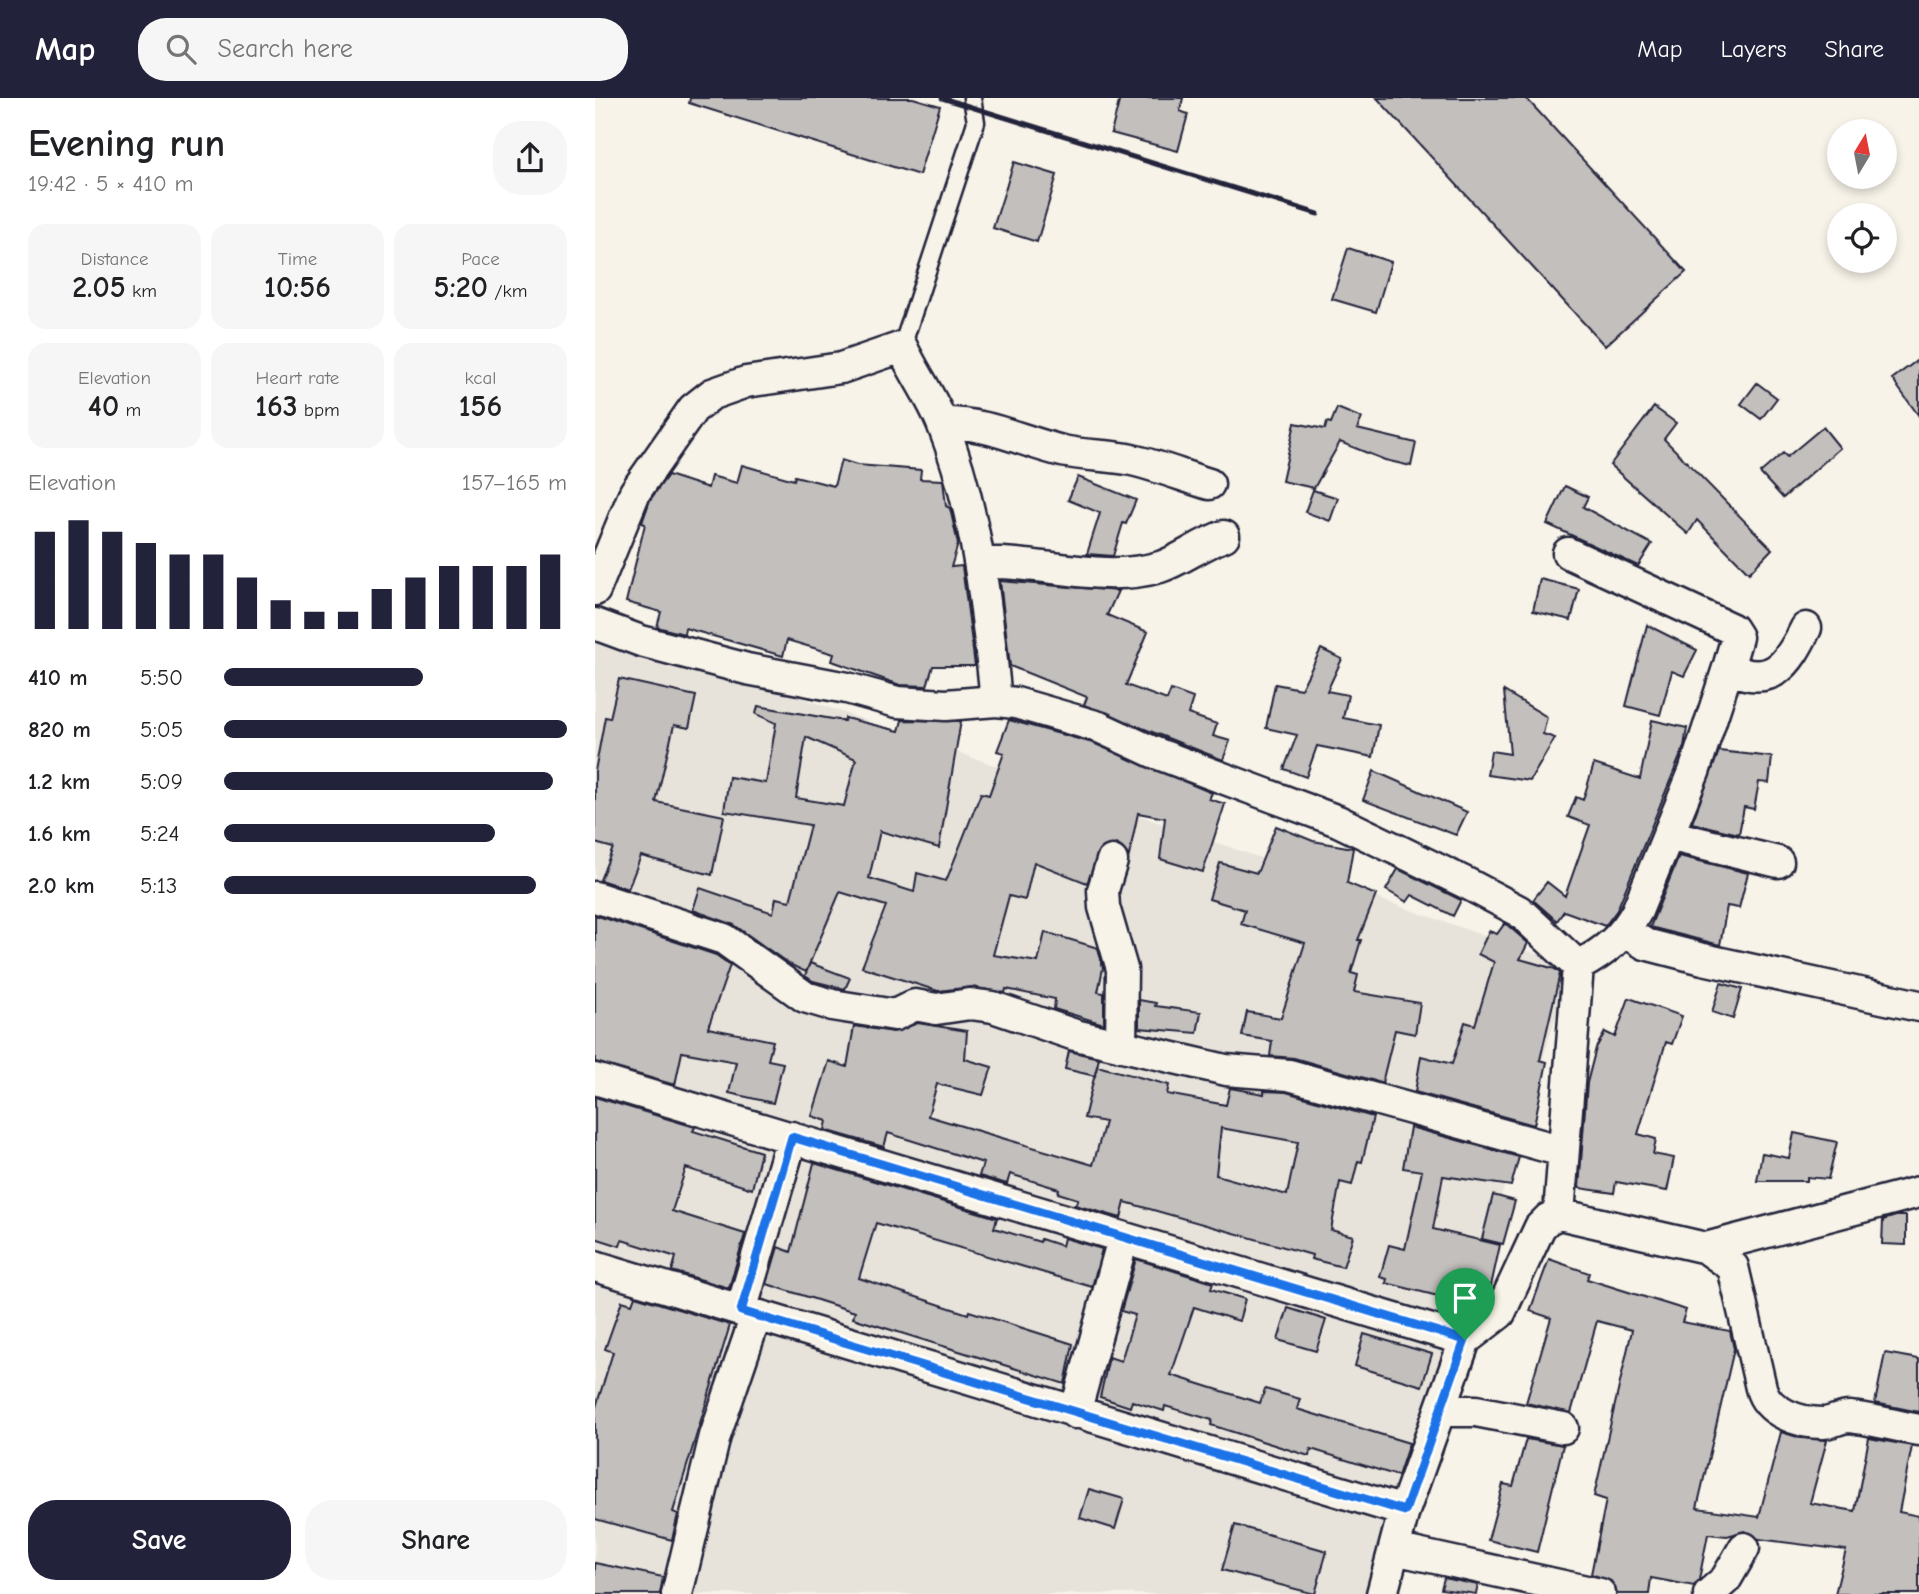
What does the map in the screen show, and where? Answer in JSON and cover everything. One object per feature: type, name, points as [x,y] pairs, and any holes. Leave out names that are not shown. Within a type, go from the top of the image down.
[{"type":"street","points":[[595,590],[608,520],[635,492],[693,409],[712,394],[746,382],[841,369],[902,347],[942,423],[980,563],[996,701]]},
{"type":"street","points":[[942,423],[996,428],[1058,450],[1091,457],[1129,459],[1209,484]]},
{"type":"street","points":[[980,563],[1022,564],[1091,573],[1121,572],[1161,566],[1201,544],[1223,536]]},
{"type":"street","points":[[1569,553],[1732,629],[1737,637],[1694,772],[1626,932],[1603,953],[1578,966]]},
{"type":"street","points":[[595,624],[641,641],[747,669],[848,688],[897,702],[946,705],[996,701],[1016,703],[1099,727],[1153,752],[1338,821],[1519,911],[1578,966]]},
{"type":"street","points":[[1727,668],[1751,674],[1779,671],[1791,660],[1807,628]]},
{"type":"street","points":[[1668,835],[1778,862]]},
{"type":"street","points":[[1112,861],[1103,890],[1104,907],[1122,969],[1121,1046]]},
{"type":"street","points":[[595,897],[724,939],[805,997],[823,1002],[895,1015],[915,1005],[936,1009],[978,1004],[1121,1046],[1226,1070],[1289,1075],[1562,1151]]},
{"type":"street","points":[[1626,932],[1645,944],[1703,959],[1919,1006]]},
{"type":"street","points":[[1559,1214],[1578,966]]},
{"type":"street","points":[[595,1079],[1465,1340]]},
{"type":"street","points":[[677,1594],[792,1137]]},
{"type":"street","points":[[1706,1248],[1919,1192]]},
{"type":"street","points":[[1382,1594],[1405,1511],[1465,1340],[1500,1313],[1540,1227],[1559,1214],[1706,1248],[1733,1267],[1761,1388],[1764,1398],[1772,1407],[1788,1415],[1821,1423],[1846,1417],[1919,1430]]},
{"type":"street","points":[[1075,1413],[1123,1239]]},
{"type":"street","points":[[595,1266],[1405,1511]]},
{"type":"street","points":[[1440,1411],[1476,1411],[1563,1429]]},
{"type":"street","points":[[1709,1594],[1727,1579],[1744,1548]]},
{"type":"street","points":[[1394,1549],[1600,1594]]},
{"type":"lane","points":[[902,347],[976,121],[972,98]]},
{"type":"shaded area","points":[[595,626],[1571,966],[1381,1594],[595,1594]]},
{"type":"building","points":[[690,98],[913,98],[940,106],[919,175],[689,103]]},
{"type":"building","points":[[1120,98],[1183,98],[1180,111],[1188,114],[1178,151],[1111,133]]},
{"type":"building","points":[[1377,98],[1526,98],[1686,272],[1605,346]]},
{"type":"building","points":[[1014,162],[1057,175],[1037,242],[993,228]]},
{"type":"building","points":[[1348,248],[1391,262],[1376,312],[1332,299]]},
{"type":"building","points":[[1919,359],[1919,416],[1892,379]]},
{"type":"building","points":[[1757,383],[1777,398],[1761,419],[1741,404]]},
{"type":"building","points":[[1654,407],[1676,423],[1664,439],[1772,549],[1749,573],[1697,520],[1688,534],[1610,465]]},
{"type":"building","points":[[1337,408],[1362,418],[1357,429],[1416,443],[1411,466],[1385,460],[1340,442],[1314,488],[1282,481],[1295,423],[1325,429],[1327,422],[1331,423]]},
{"type":"building","points":[[1823,427],[1840,448],[1783,498],[1760,473],[1783,453],[1787,457]]},
{"type":"building","points":[[841,460],[857,465],[921,470],[920,479],[943,480],[946,506],[950,508],[958,544],[951,567],[962,566],[975,666],[933,666],[927,686],[900,685],[832,661],[834,654],[787,640],[783,656],[685,628],[684,634],[657,627],[661,612],[626,602],[645,524],[642,523],[650,500],[668,475],[708,488],[711,476],[737,483],[742,465],[794,480],[795,476],[834,486]]},
{"type":"building","points":[[1078,477],[1136,500],[1126,524],[1123,523],[1113,556],[1087,554],[1100,513],[1068,500]]},
{"type":"building","points":[[1565,486],[1588,497],[1583,507],[1652,544],[1638,566],[1547,524]]},
{"type":"building","points":[[1313,490],[1338,498],[1330,521],[1305,512]]},
{"type":"building","points":[[1540,579],[1579,589],[1571,620],[1533,611]]},
{"type":"building","points":[[1000,581],[1118,591],[1107,615],[1148,632],[1126,685],[1167,700],[1171,690],[1193,698],[1188,714],[1217,724],[1213,736],[1230,741],[1223,760],[1084,705],[1087,697],[1010,666]]},
{"type":"building","points":[[1647,625],[1697,650],[1684,676],[1672,671],[1660,715],[1626,706]]},
{"type":"building","points":[[1321,649],[1342,659],[1327,691],[1348,695],[1343,718],[1379,725],[1373,757],[1317,746],[1306,777],[1284,769],[1297,735],[1266,728],[1275,684],[1301,689]]},
{"type":"building","points":[[619,679],[696,696],[689,728],[674,725],[656,802],[724,816],[712,875],[641,856],[628,889],[600,880],[613,848],[595,843],[595,771],[605,717],[610,718]]},
{"type":"building","points":[[1504,691],[1547,717],[1543,734],[1555,738],[1530,781],[1487,775],[1491,751],[1510,754]]},
{"type":"building","points":[[758,706],[844,721],[845,718],[899,731],[902,720],[961,721],[939,848],[880,831],[869,878],[914,892],[917,873],[946,881],[981,793],[989,795],[1004,753],[997,751],[1009,720],[1093,743],[1212,793],[1209,799],[1225,804],[1203,872],[1160,859],[1165,818],[1138,813],[1129,856],[1117,844],[1101,848],[1087,883],[1034,862],[1025,900],[1009,896],[993,955],[1038,962],[1045,932],[1098,948],[1103,968],[1098,992],[1104,993],[1104,1024],[1054,1009],[1055,999],[1006,989],[1005,993],[972,987],[938,991],[862,967],[886,906],[840,892],[806,972],[789,964],[734,925],[693,910],[700,888],[773,913],[776,898],[790,901],[810,825],[724,811],[729,777],[766,783],[776,723],[756,714]],"holes":[[[806,737],[856,759],[844,806],[796,798]]]},
{"type":"building","points":[[1652,720],[1687,728],[1684,747],[1617,910],[1605,926],[1564,911],[1557,921],[1533,900],[1547,882],[1565,896],[1590,825],[1568,817],[1576,797],[1583,800],[1594,764],[1640,779]]},
{"type":"building","points":[[1719,751],[1772,757],[1769,783],[1759,782],[1754,809],[1744,807],[1739,834],[1692,823]]},
{"type":"building","points":[[1374,771],[1467,812],[1456,835],[1363,800]]},
{"type":"building","points":[[1276,826],[1313,841],[1353,848],[1347,883],[1376,895],[1358,940],[1361,940],[1351,973],[1358,975],[1354,992],[1420,1003],[1415,1034],[1395,1030],[1382,1083],[1294,1058],[1270,1056],[1272,1041],[1242,1036],[1247,1012],[1281,1018],[1305,943],[1241,924],[1245,910],[1209,899],[1220,863],[1257,873]]},
{"type":"building","points":[[1679,856],[1748,873],[1739,908],[1727,906],[1720,945],[1650,927]]},
{"type":"building","points":[[1398,869],[1461,900],[1453,916],[1412,895],[1407,902],[1386,890]]},
{"type":"building","points":[[595,915],[716,955],[730,965],[708,1028],[773,1041],[768,1060],[783,1063],[773,1103],[729,1093],[736,1062],[682,1052],[675,1085],[595,1062]]},
{"type":"building","points":[[1505,923],[1528,943],[1520,959],[1555,969],[1560,973],[1540,1060],[1547,1062],[1534,1125],[1415,1092],[1421,1056],[1452,1064],[1465,1022],[1475,1025],[1494,962],[1478,954],[1489,931],[1497,934]]},
{"type":"building","points":[[810,963],[850,978],[845,989],[813,981],[805,976]]},
{"type":"building","points":[[1721,983],[1742,989],[1733,1019],[1712,1012]]},
{"type":"building","points":[[1629,998],[1682,1016],[1672,1044],[1666,1042],[1638,1134],[1656,1139],[1653,1154],[1674,1158],[1667,1191],[1616,1182],[1614,1193],[1579,1188],[1587,1083],[1596,1048],[1605,1032],[1615,1037]]},
{"type":"building","points":[[1139,1000],[1156,1003],[1155,1006],[1201,1012],[1197,1033],[1139,1028]]},
{"type":"building","points":[[918,1023],[967,1031],[965,1059],[992,1067],[983,1095],[937,1084],[928,1116],[1093,1165],[1105,1122],[1084,1118],[1097,1066],[1169,1085],[1167,1094],[1226,1105],[1230,1088],[1264,1094],[1264,1091],[1286,1092],[1373,1117],[1362,1162],[1358,1161],[1352,1185],[1340,1182],[1331,1230],[1353,1236],[1343,1267],[1311,1259],[1312,1255],[1125,1202],[1121,1218],[1075,1205],[1078,1199],[1058,1193],[1059,1189],[1010,1174],[1007,1184],[979,1176],[983,1163],[888,1133],[884,1147],[825,1130],[827,1121],[812,1116],[829,1061],[847,1067],[854,1026],[893,1032]],"holes":[[[1221,1128],[1298,1142],[1287,1195],[1216,1175]]]},
{"type":"building","points":[[1069,1051],[1099,1058],[1095,1076],[1065,1069]]},
{"type":"building","points":[[595,1097],[695,1127],[693,1131],[761,1152],[752,1189],[686,1168],[672,1211],[745,1234],[729,1288],[672,1271],[676,1257],[622,1240],[620,1246],[595,1238]]},
{"type":"building","points":[[1410,1127],[1519,1157],[1511,1186],[1443,1176],[1433,1229],[1500,1245],[1491,1286],[1456,1278],[1450,1299],[1386,1283],[1387,1279],[1380,1277],[1389,1245],[1405,1249],[1422,1171],[1403,1168]]},
{"type":"building","points":[[1794,1133],[1837,1142],[1828,1179],[1807,1177],[1807,1181],[1757,1181],[1762,1153],[1789,1158]]},
{"type":"building","points":[[814,1163],[997,1218],[994,1228],[1040,1242],[1041,1239],[1062,1246],[1064,1238],[1102,1249],[1092,1287],[876,1223],[859,1278],[968,1314],[969,1311],[1073,1344],[1065,1384],[853,1318],[855,1312],[767,1284],[778,1247],[791,1252]]},
{"type":"building","points":[[1493,1195],[1515,1201],[1503,1244],[1482,1239]]},
{"type":"building","points":[[1906,1216],[1906,1245],[1882,1244],[1883,1220]]},
{"type":"building","points":[[1136,1259],[1213,1283],[1211,1289],[1245,1299],[1239,1321],[1194,1307],[1171,1375],[1260,1403],[1265,1389],[1300,1399],[1297,1409],[1409,1443],[1398,1476],[1311,1449],[1309,1456],[1211,1425],[1212,1420],[1165,1406],[1164,1411],[1132,1401],[1130,1407],[1100,1397],[1109,1357],[1121,1361],[1135,1315],[1121,1311]]},
{"type":"building","points":[[1549,1259],[1589,1273],[1587,1279],[1686,1310],[1682,1322],[1730,1331],[1734,1349],[1697,1508],[1759,1517],[1781,1432],[1801,1438],[1827,1440],[1810,1503],[1855,1511],[1869,1438],[1912,1446],[1899,1512],[1919,1516],[1919,1594],[1835,1594],[1846,1550],[1759,1539],[1745,1531],[1727,1536],[1708,1534],[1699,1580],[1694,1586],[1651,1578],[1649,1594],[1617,1594],[1611,1581],[1591,1574],[1606,1500],[1594,1496],[1632,1330],[1597,1321],[1571,1413],[1526,1403],[1551,1318],[1530,1311]]},
{"type":"building","points":[[635,1296],[730,1325],[673,1512],[678,1514],[672,1540],[595,1519],[595,1410],[613,1352],[605,1349],[622,1301],[632,1304]]},
{"type":"building","points":[[1288,1308],[1326,1320],[1316,1351],[1278,1340]]},
{"type":"building","points":[[1364,1334],[1432,1354],[1422,1386],[1355,1366]]},
{"type":"building","points":[[1885,1353],[1919,1359],[1919,1412],[1875,1403]]},
{"type":"building","points":[[1526,1439],[1563,1445],[1537,1552],[1488,1540],[1503,1484],[1513,1486]]},
{"type":"building","points":[[1089,1489],[1124,1499],[1115,1529],[1080,1518]]},
{"type":"building","points":[[1235,1525],[1327,1551],[1315,1594],[1222,1570]]},
{"type":"building","points":[[595,1563],[663,1577],[660,1594],[595,1594]]},
{"type":"building","points":[[1444,1578],[1478,1585],[1476,1594],[1441,1589]]},
{"type":"railway","points":[[942,98],[1318,214]]},
{"type":"route","points":[[792,1137],[1053,1218],[1465,1340],[1405,1511],[741,1311],[792,1137]]}]
